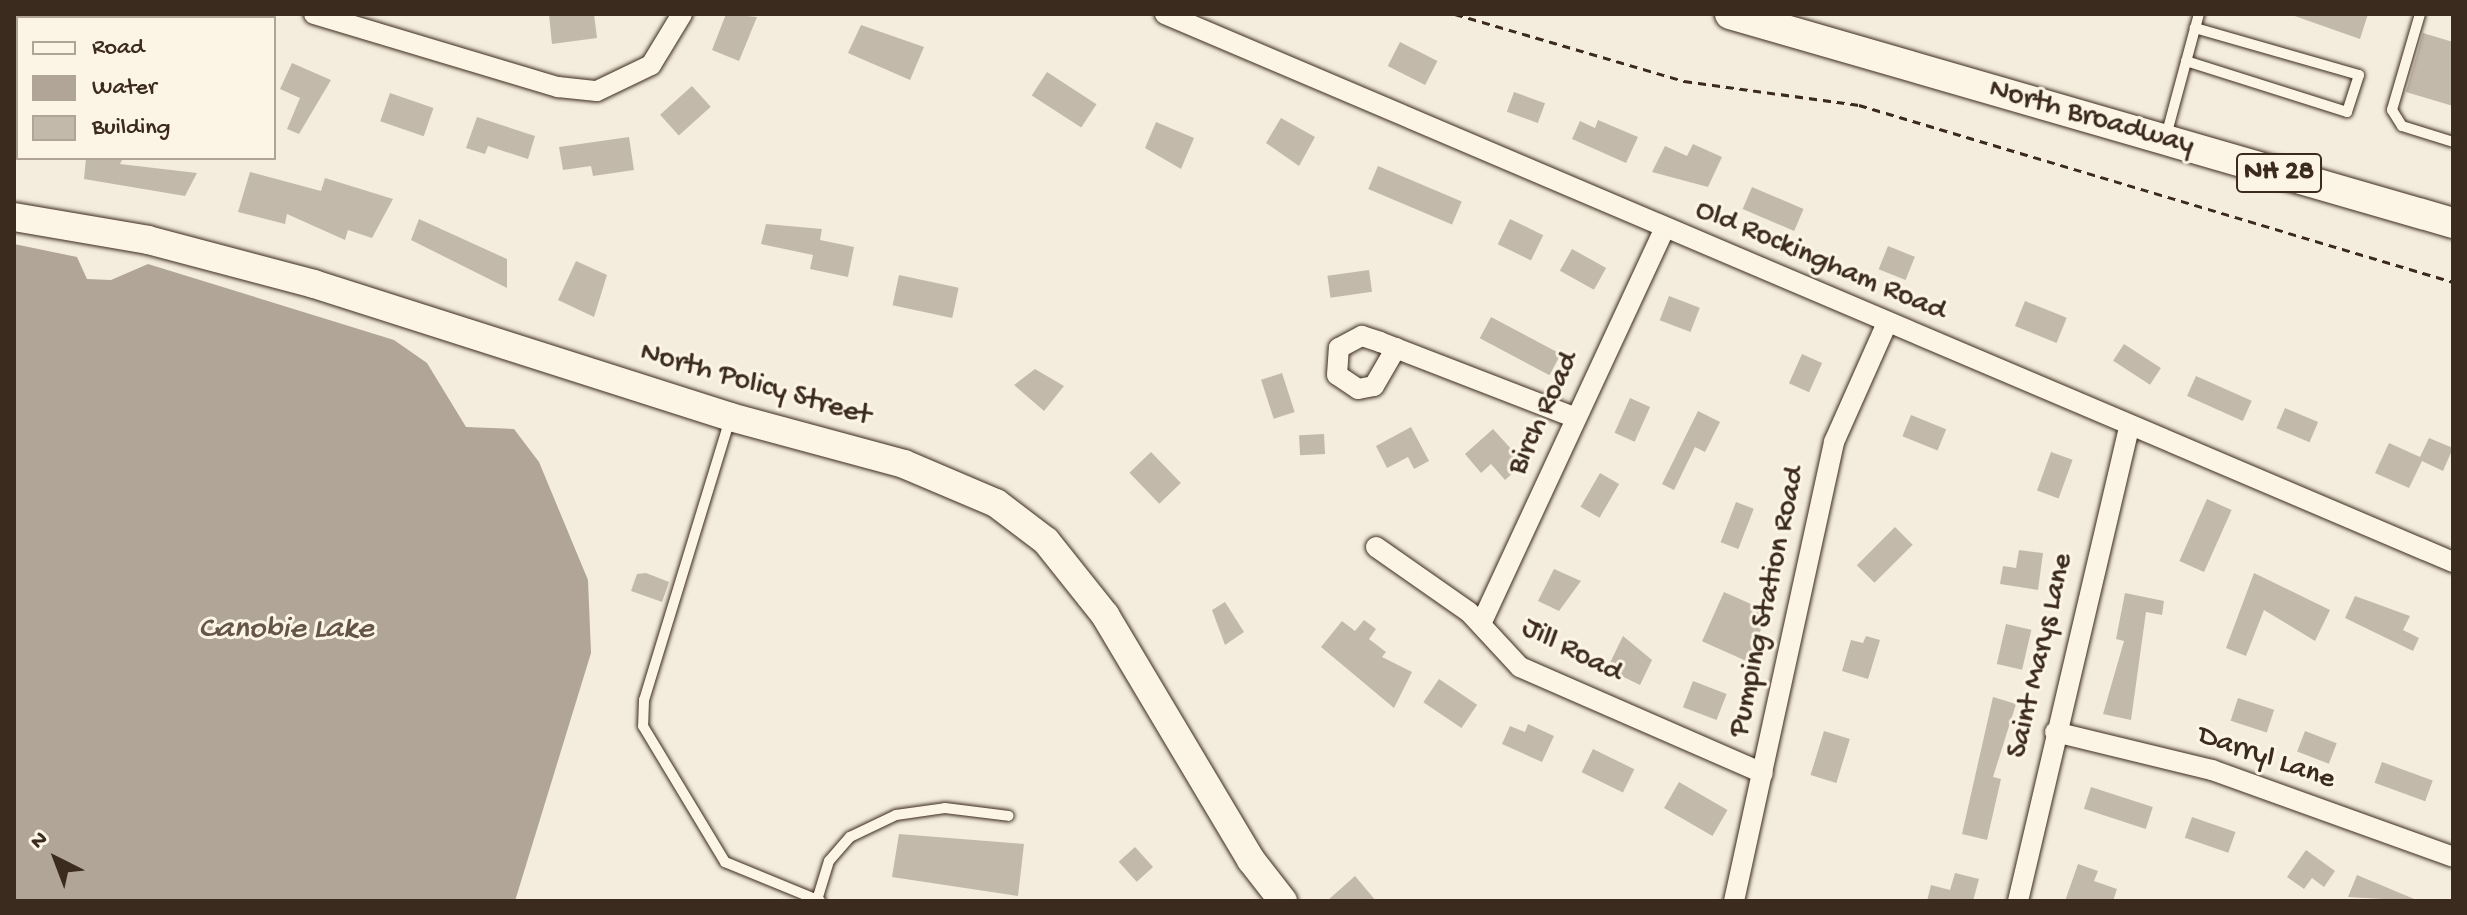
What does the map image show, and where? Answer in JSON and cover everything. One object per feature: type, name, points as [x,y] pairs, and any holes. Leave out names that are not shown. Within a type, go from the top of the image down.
[{"type":"main road","name":"North Broadway","points":[[1730,14],[2453,223]]},
{"type":"street","points":[[314,14],[558,87],[597,91],[651,65],[682,14]]},
{"type":"street","name":"Old Rockingham Road","points":[[1165,14],[1664,229],[2453,562]]},
{"type":"street","name":"North Policy Street","points":[[14,217],[148,240],[268,271],[730,417],[935,474],[996,503],[1046,541],[1128,648],[1244,849],[1283,901]]},
{"type":"street","name":"Birch Road","points":[[1481,624],[1664,229]]},
{"type":"street","name":"Pumping Station Road","points":[[1734,901],[1834,442],[1887,323]]},
{"type":"street","points":[[1396,348],[1576,418]]},
{"type":"street","name":"Saint Marys Lane","points":[[2018,901],[2055,732],[2129,426]]},
{"type":"street","name":"Jill Road","points":[[1376,547],[1481,624],[1520,667],[1763,773]]},
{"type":"street","name":"Darryl Lane","points":[[2055,732],[2212,770],[2453,857]]},
{"type":"lane","points":[[2165,140],[2199,14]]},
{"type":"lane","points":[[2420,14],[2392,110],[2402,126],[2453,142]]},
{"type":"lane","points":[[2186,61],[2347,112],[2359,75],[2195,28]]},
{"type":"lane","points":[[730,417],[644,700],[643,726],[725,862],[819,900],[829,861],[850,837],[896,815],[945,808],[1009,816]]},
{"type":"path","points":[[1455,14],[1684,81],[1859,105],[2453,282]]},
{"type":"water","name":"Canobie Lake","points":[[14,244],[77,257],[87,279],[111,280],[148,264],[394,340],[427,363],[466,427],[514,429],[539,462],[588,580],[591,653],[515,901],[14,901]]},
{"type":"building","points":[[594,14],[597,38],[552,44],[549,15]]},
{"type":"building","points":[[726,14],[757,17],[739,61],[712,50]]},
{"type":"building","points":[[2289,14],[2368,14],[2360,39]]},
{"type":"building","points":[[861,25],[924,47],[910,80],[848,53]]},
{"type":"building","points":[[2423,33],[2453,42],[2453,106],[2406,92]]},
{"type":"building","points":[[1400,42],[1437,61],[1425,85],[1388,66]]},
{"type":"building","points":[[292,63],[331,80],[299,134],[287,129],[300,98],[280,89]]},
{"type":"building","points":[[1047,72],[1096,104],[1081,128],[1032,95]]},
{"type":"building","points":[[692,86],[711,107],[679,136],[660,115]]},
{"type":"building","points":[[1514,92],[1545,103],[1538,123],[1507,112]]},
{"type":"building","points":[[390,93],[433,108],[424,136],[380,121]]},
{"type":"building","points":[[477,117],[535,136],[528,159],[488,146],[485,154],[466,148]]},
{"type":"building","points":[[1281,118],[1315,137],[1299,166],[1266,143]]},
{"type":"building","points":[[1598,120],[1638,137],[1626,163],[1572,139],[1580,121],[1595,128]]},
{"type":"building","points":[[1156,122],[1194,138],[1181,169],[1145,148]]},
{"type":"building","points":[[629,137],[634,170],[593,176],[591,166],[563,170],[559,147]]},
{"type":"building","points":[[1693,144],[1722,157],[1708,187],[1652,172],[1665,146],[1687,156]]},
{"type":"building","points":[[86,160],[122,160],[120,164],[197,173],[185,196],[84,179]]},
{"type":"building","points":[[1378,166],[1462,202],[1452,225],[1368,189]]},
{"type":"building","points":[[250,172],[321,191],[325,178],[393,199],[372,238],[348,230],[345,240],[287,214],[285,224],[238,212]]},
{"type":"building","points":[[1752,187],[1804,209],[1794,231],[1743,209]]},
{"type":"building","points":[[419,219],[507,259],[507,288],[411,240]]},
{"type":"building","points":[[1510,219],[1543,235],[1531,260],[1498,244]]},
{"type":"building","points":[[766,224],[822,229],[820,240],[854,247],[848,277],[810,269],[813,255],[761,244]]},
{"type":"building","points":[[1888,246],[1915,257],[1906,280],[1879,269]]},
{"type":"building","points":[[1572,249],[1606,268],[1594,290],[1560,271]]},
{"type":"building","points":[[576,261],[607,275],[594,317],[558,300]]},
{"type":"building","points":[[1369,270],[1372,292],[1330,298],[1327,276]]},
{"type":"building","points":[[899,275],[959,288],[952,318],[893,305]]},
{"type":"building","points":[[1669,296],[1700,308],[1690,332],[1660,320]]},
{"type":"building","points":[[2025,301],[2067,318],[2057,343],[2015,326]]},
{"type":"building","points":[[1491,317],[1561,354],[1549,375],[1480,338]]},
{"type":"building","points":[[2124,344],[2161,368],[2150,385],[2113,361]]},
{"type":"building","points":[[1802,354],[1822,363],[1809,392],[1789,383]]},
{"type":"building","points":[[1035,369],[1064,386],[1044,411],[1014,385]]},
{"type":"building","points":[[1282,373],[1295,412],[1274,419],[1261,380]]},
{"type":"building","points":[[2196,376],[2252,401],[2243,421],[2187,396]]},
{"type":"building","points":[[1630,398],[1650,407],[1635,442],[1615,433]]},
{"type":"building","points":[[2285,408],[2318,422],[2310,442],[2276,428]]},
{"type":"building","points":[[1698,411],[1720,422],[1705,452],[1695,447],[1674,490],[1662,484]]},
{"type":"building","points":[[1911,415],[1946,429],[1938,451],[1902,436]]},
{"type":"building","points":[[1411,427],[1429,461],[1414,469],[1408,457],[1387,468],[1376,446]]},
{"type":"building","points":[[1493,429],[1524,463],[1505,480],[1491,464],[1481,473],[1465,454]]},
{"type":"building","points":[[1324,434],[1325,454],[1300,455],[1299,435]]},
{"type":"building","points":[[2429,438],[2453,448],[2443,471],[2422,461],[2409,488],[2375,473],[2389,443],[2420,457]]},
{"type":"building","points":[[1151,452],[1181,483],[1159,504],[1129,473]]},
{"type":"building","points":[[2051,452],[2073,460],[2059,498],[2037,491]]},
{"type":"building","points":[[1600,473],[1619,484],[1600,518],[1580,507]]},
{"type":"building","points":[[2207,499],[2232,510],[2204,572],[2179,561]]},
{"type":"building","points":[[1736,502],[1754,509],[1738,549],[1721,542]]},
{"type":"building","points":[[1895,527],[1913,545],[1874,583],[1857,565]]},
{"type":"building","points":[[2019,550],[2043,553],[2038,590],[2000,584],[2003,566],[2016,568]]},
{"type":"building","points":[[1554,569],[1581,581],[1559,611],[1538,601]]},
{"type":"building","points":[[646,573],[669,582],[662,602],[631,591],[637,574]]},
{"type":"building","points":[[2254,573],[2330,610],[2315,641],[2264,610],[2246,656],[2226,648]]},
{"type":"building","points":[[1724,592],[1769,612],[1747,661],[1702,641]]},
{"type":"building","points":[[2125,593],[2164,601],[2162,615],[2146,612],[2131,720],[2103,714],[2124,641],[2116,639]]},
{"type":"building","points":[[2355,596],[2410,616],[2403,630],[2419,638],[2413,651],[2345,618]]},
{"type":"building","points":[[1225,602],[1244,632],[1225,645],[1212,610]]},
{"type":"building","points":[[1364,620],[1376,629],[1369,639],[1386,652],[1382,657],[1412,672],[1394,708],[1321,647],[1342,621],[1355,631]]},
{"type":"building","points":[[2006,624],[2031,630],[2022,670],[1997,664]]},
{"type":"building","points":[[1623,636],[1652,660],[1640,685],[1607,669]]},
{"type":"building","points":[[1866,636],[1880,640],[1868,679],[1842,671],[1851,640],[1863,643]]},
{"type":"building","points":[[1439,679],[1477,705],[1461,728],[1423,702]]},
{"type":"building","points":[[1693,681],[1727,694],[1717,720],[1683,707]]},
{"type":"building","points":[[1993,697],[2016,704],[1993,777],[2001,779],[1987,840],[1962,834]]},
{"type":"building","points":[[2238,698],[2274,710],[2267,733],[2231,721]]},
{"type":"building","points":[[1528,724],[1554,736],[1542,762],[1502,744],[1510,726],[1525,732]]},
{"type":"building","points":[[1824,731],[1850,739],[1836,783],[1811,775]]},
{"type":"building","points":[[2305,731],[2337,743],[2329,764],[2297,752]]},
{"type":"building","points":[[1593,749],[1634,769],[1623,793],[1582,772]]},
{"type":"building","points":[[2382,762],[2433,780],[2425,801],[2374,783]]},
{"type":"building","points":[[1679,782],[1727,810],[1712,836],[1664,808]]},
{"type":"building","points":[[2091,787],[2153,807],[2146,829],[2084,809]]},
{"type":"building","points":[[2192,817],[2235,832],[2228,853],[2185,838]]},
{"type":"building","points":[[899,834],[1024,844],[1018,896],[892,877]]},
{"type":"building","points":[[1135,847],[1153,867],[1137,882],[1119,862]]},
{"type":"building","points":[[2306,850],[2335,871],[2324,887],[2312,878],[2304,889],[2287,877]]},
{"type":"building","points":[[2078,864],[2098,871],[2094,881],[2117,889],[2113,901],[2065,901]]},
{"type":"building","points":[[1955,873],[1979,879],[1973,901],[1927,901],[1931,885],[1950,890]]},
{"type":"building","points":[[2357,875],[2419,901],[2348,897]]},
{"type":"building","points":[[1355,876],[1376,901],[1327,901]]}]
